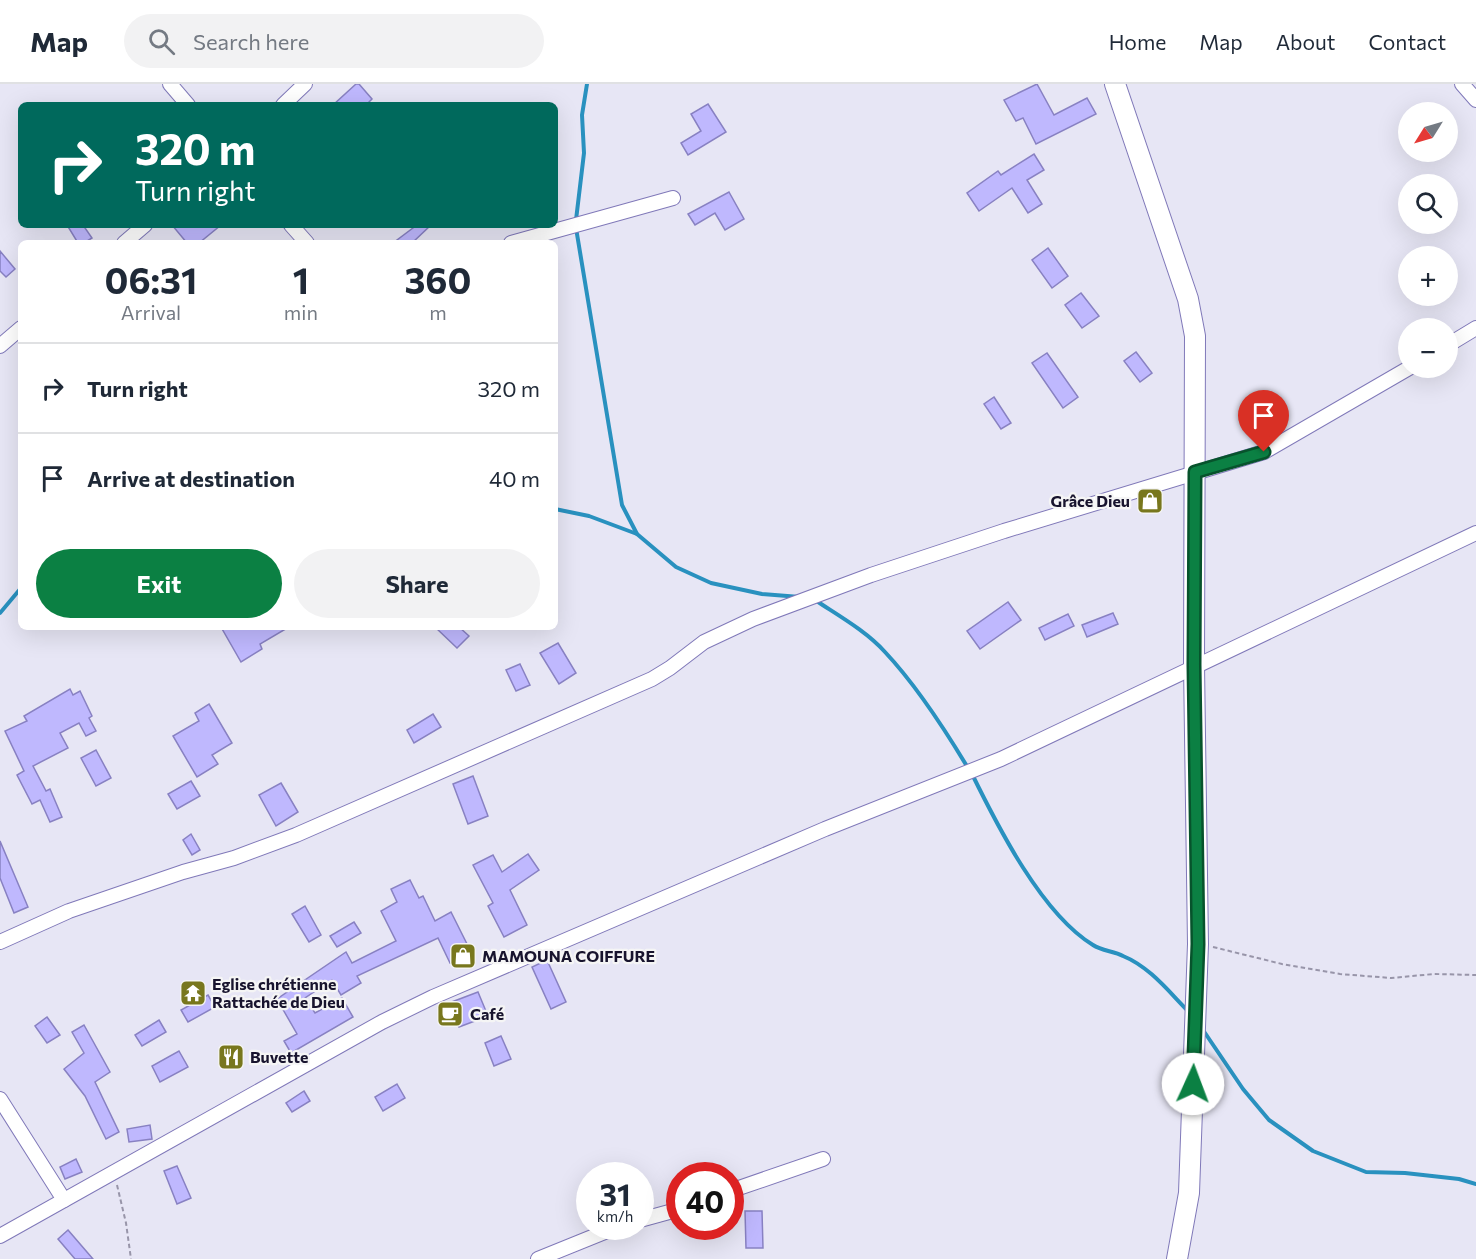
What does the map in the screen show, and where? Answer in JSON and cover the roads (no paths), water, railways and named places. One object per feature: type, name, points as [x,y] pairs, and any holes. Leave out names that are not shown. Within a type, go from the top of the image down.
[{"type":"street","points":[[170,84],[185,102]]},
{"type":"street","points":[[286,102],[305,84]]},
{"type":"street","points":[[1115,84],[1188,299],[1195,336],[1194,665],[1198,944],[1189,1193],[1177,1259]]},
{"type":"street","points":[[1462,84],[1476,100]]},
{"type":"street","points":[[522,240],[674,198]]},
{"type":"street","points":[[127,240],[141,228]]},
{"type":"street","points":[[294,228],[304,240]]},
{"type":"street","points":[[1458,339],[1476,328]]},
{"type":"street","points":[[0,346],[18,331]]},
{"type":"street","points":[[0,942],[69,911],[183,872],[234,858],[297,835],[652,679],[704,642],[753,619],[871,575],[1004,531],[1264,452],[1398,374]]},
{"type":"street","points":[[0,1236],[382,1022],[433,997],[825,829],[1001,759],[1194,665],[1476,533]]},
{"type":"street","points":[[0,1099],[64,1200]]},
{"type":"street","points":[[744,1186],[823,1159]]},
{"type":"street","points":[[538,1259],[585,1240]]},
{"type":"waterway","points":[[576,220],[584,153],[582,115],[587,84]]},
{"type":"waterway","points":[[576,228],[622,505],[637,534],[676,567],[711,583],[762,594],[800,597]]},
{"type":"waterway","points":[[558,510],[589,516],[637,534]]},
{"type":"waterway","points":[[0,613],[18,592]]},
{"type":"waterway","points":[[815,600],[878,644],[930,708],[968,768]]},
{"type":"waterway","points":[[972,774],[1023,868],[1056,913],[1074,931],[1093,945],[1119,954],[1142,967],[1189,1012]]},
{"type":"waterway","points":[[1203,1030],[1243,1089],[1269,1120],[1313,1151],[1366,1172],[1405,1173],[1459,1179],[1476,1184]]},
{"type":"place","name":"Grâce Dieu","points":[[1150,501]]},
{"type":"place","name":"MAMOUNA COIFFURE","points":[[463,956]]},
{"type":"place","name":"Eglise chrétienne Rattachée de Dieu","points":[[193,993]]},
{"type":"place","name":"Café","points":[[450,1014]]},
{"type":"place","name":"Buvette","points":[[231,1057]]}]
